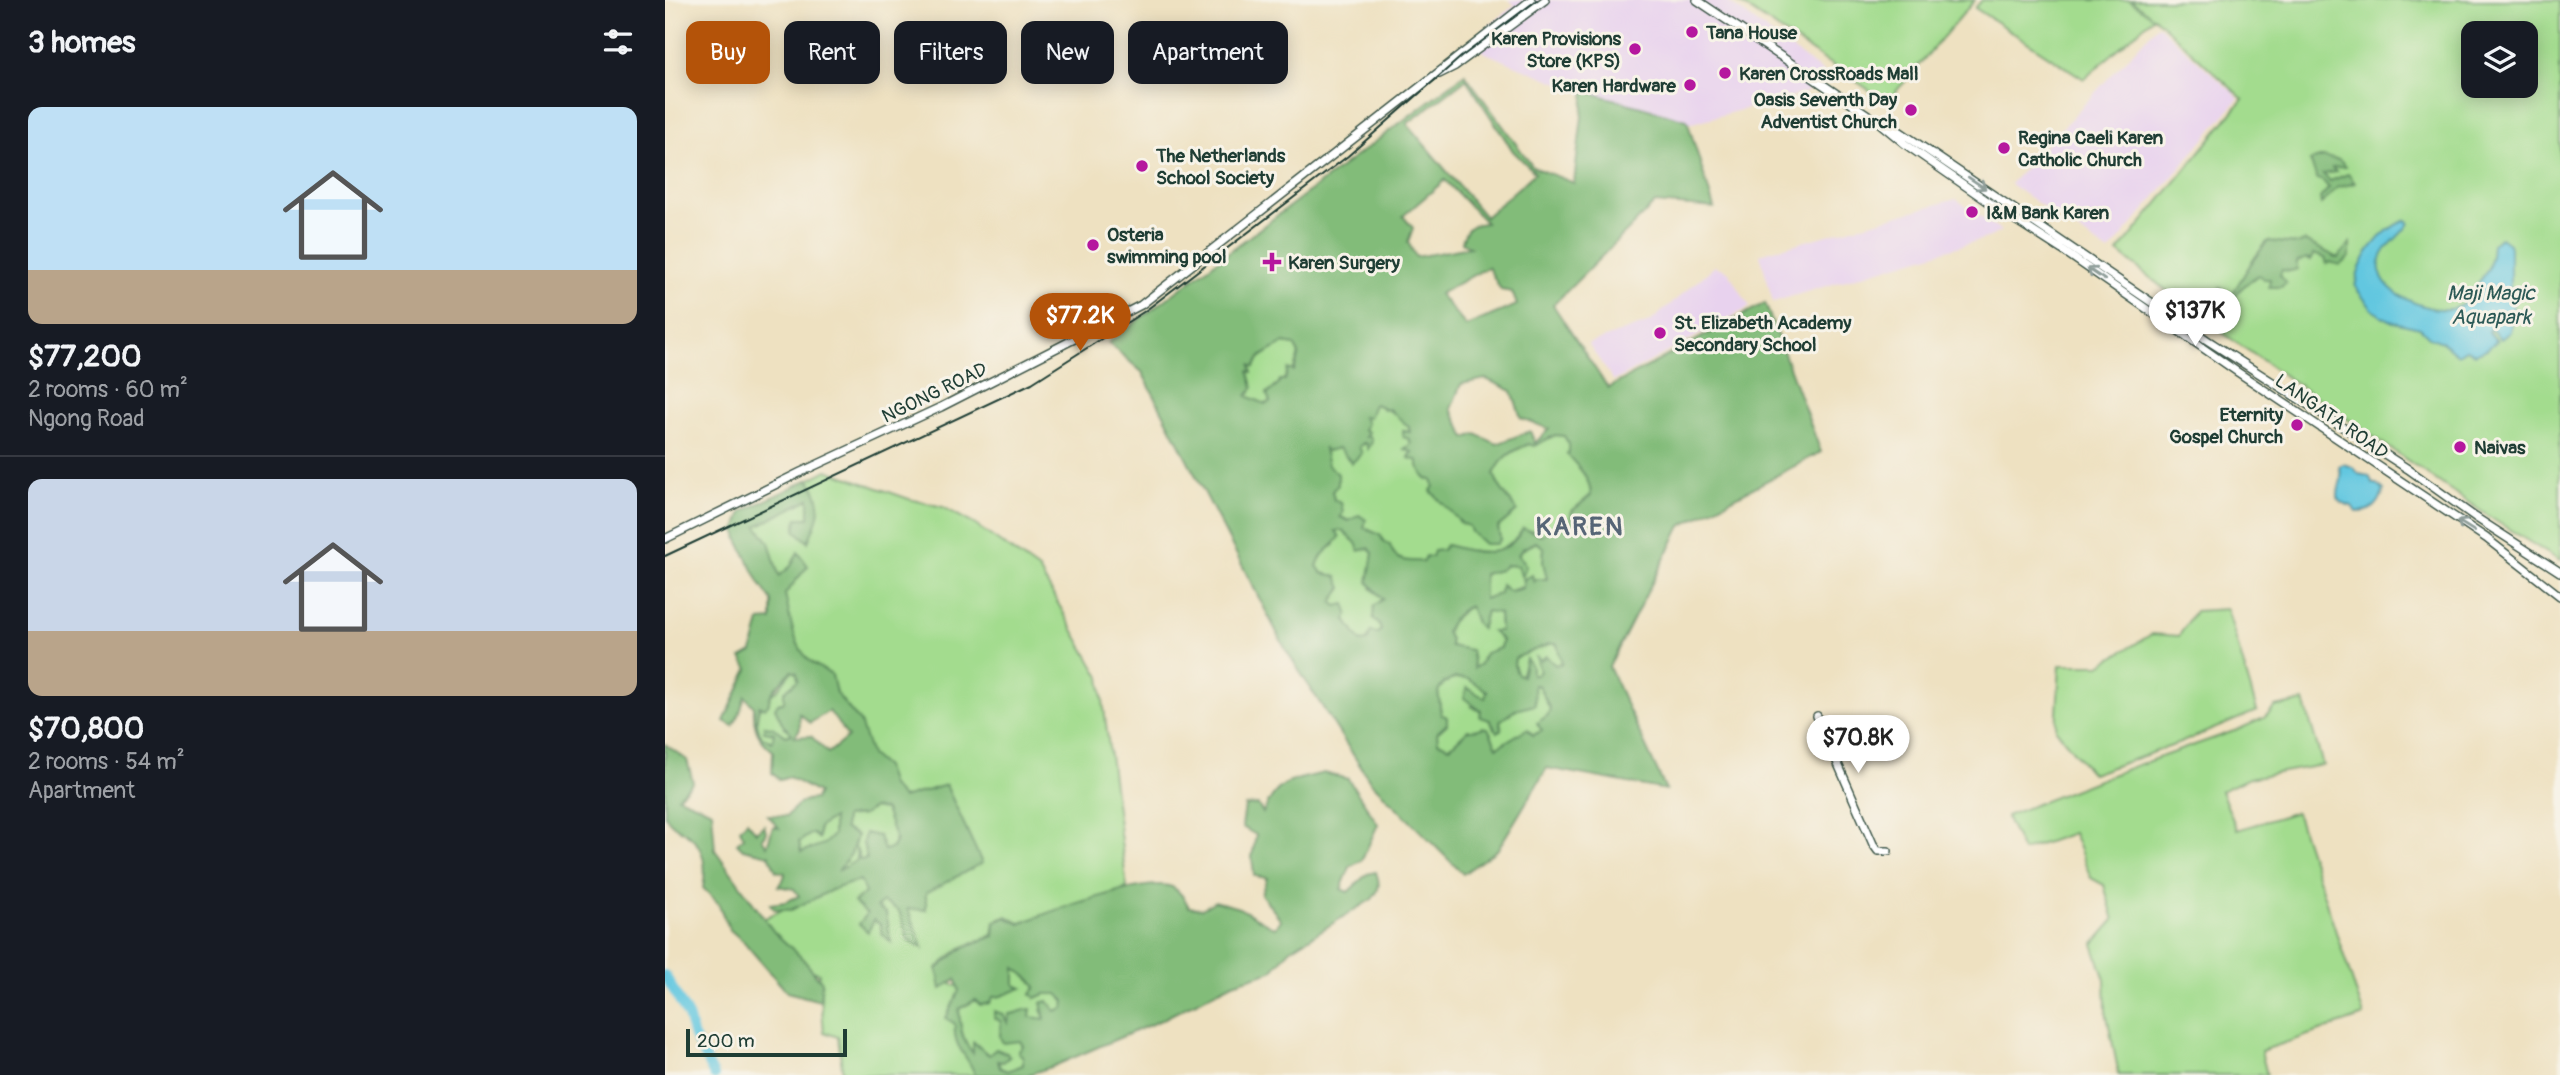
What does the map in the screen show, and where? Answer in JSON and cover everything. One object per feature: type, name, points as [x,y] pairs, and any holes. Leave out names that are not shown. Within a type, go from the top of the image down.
[{"type":"main road","name":"NGONG ROAD","points":[[1498,30],[1531,0]]},
{"type":"main road","name":"NGONG ROAD","points":[[665,539],[941,407],[1132,311],[1438,74],[1443,67],[1545,0]]},
{"type":"main road","name":"LANGATA ROAD","points":[[1697,0],[1877,121],[1905,144],[1996,207],[2486,538],[2560,596]]},
{"type":"main road","name":"LANGATA ROAD","points":[[1877,121],[1896,129],[2207,340],[2240,359],[2560,572]]},
{"type":"main road","points":[[2381,469],[2390,458]]},
{"type":"main road","points":[[1817,716],[1873,844],[1878,850],[1888,851]]},
{"type":"shaded area","points":[[1509,0],[1726,0],[1827,75],[1805,93],[1692,123],[1683,122],[1590,96],[1483,52],[1471,41],[1515,5]]},
{"type":"shaded area","points":[[2158,25],[2239,98],[2109,252],[2010,184]]},
{"type":"shaded area","points":[[1956,199],[2001,231],[1990,237],[1773,302],[1760,254]]},
{"type":"shaded area","name":"St. Elizabeth Academy Secondary School","points":[[1715,266],[1728,271],[1750,307],[1614,381],[1588,344],[1650,322]]},
{"type":"green space","points":[[1735,0],[1975,0],[1887,102]]},
{"type":"green space","points":[[1982,0],[2129,0],[2153,17],[2131,0],[2560,0],[2560,561],[2491,518],[2198,316],[2118,252],[2243,99],[2154,17],[2084,79],[1975,8]]},
{"type":"green space","points":[[1465,74],[1533,167],[1574,183],[1585,91],[1687,120],[1714,208],[1655,203],[1553,305],[1608,388],[1765,303],[1821,452],[1681,526],[1609,667],[1666,790],[1547,768],[1498,849],[1463,874],[1370,781],[1286,650],[1142,372],[1108,343]],"holes":[[[1466,79],[1513,151],[1535,173],[1485,217],[1407,124]],[[1445,180],[1486,223],[1473,225],[1467,230],[1462,242],[1470,247],[1416,257],[1408,242],[1413,228],[1403,216]],[[1488,267],[1501,290],[1512,292],[1517,305],[1466,326],[1439,294]],[[1284,343],[1294,345],[1299,354],[1294,371],[1288,369],[1285,380],[1280,380],[1267,394],[1270,402],[1265,404],[1247,396],[1253,388],[1249,371],[1252,372],[1251,365],[1255,367],[1260,357]],[[1486,379],[1512,391],[1521,418],[1549,429],[1535,443],[1530,431],[1497,444],[1476,434],[1466,438],[1451,409],[1461,384]],[[1374,404],[1384,410],[1389,409],[1409,427],[1410,432],[1403,431],[1403,437],[1409,439],[1411,444],[1404,449],[1412,452],[1409,458],[1418,461],[1426,479],[1432,480],[1434,486],[1431,491],[1462,524],[1469,526],[1471,532],[1484,544],[1496,544],[1500,539],[1498,527],[1517,511],[1494,474],[1504,459],[1529,444],[1534,446],[1555,435],[1564,436],[1569,444],[1567,454],[1586,477],[1591,495],[1572,511],[1570,521],[1541,535],[1523,528],[1516,539],[1499,550],[1480,552],[1446,545],[1442,550],[1434,551],[1432,557],[1426,556],[1423,562],[1399,559],[1380,535],[1364,528],[1366,520],[1359,515],[1349,521],[1340,517],[1343,512],[1341,503],[1334,500],[1332,491],[1338,485],[1338,474],[1328,465],[1324,449],[1327,451],[1339,448],[1352,463],[1362,453],[1359,447],[1366,443],[1368,449],[1372,442],[1370,436],[1366,437],[1369,432],[1364,430],[1367,423],[1363,417],[1369,418]],[[1336,531],[1343,531],[1356,543],[1359,551],[1369,548],[1373,553],[1368,582],[1383,599],[1374,606],[1373,618],[1381,630],[1377,634],[1371,631],[1367,641],[1361,642],[1346,620],[1348,612],[1345,604],[1337,606],[1332,602],[1342,588],[1337,576],[1322,573],[1317,566],[1322,556],[1340,537]],[[1536,542],[1544,548],[1543,562],[1547,579],[1536,579],[1534,582],[1532,575],[1524,579],[1523,588],[1510,592],[1501,585],[1500,594],[1484,599],[1484,574],[1500,570],[1506,565],[1518,566],[1522,578],[1526,566],[1518,555],[1522,549]],[[1470,606],[1481,629],[1486,611],[1499,613],[1500,631],[1492,631],[1502,640],[1500,648],[1485,653],[1480,664],[1474,668],[1471,650],[1450,646],[1446,632],[1452,620]],[[1549,644],[1557,644],[1562,663],[1555,665],[1546,656],[1541,660],[1536,657],[1540,671],[1537,675],[1532,675],[1532,666],[1526,659],[1522,676],[1517,673],[1515,658]],[[1455,678],[1468,679],[1487,691],[1485,698],[1467,688],[1464,698],[1481,711],[1480,717],[1490,720],[1497,732],[1502,729],[1500,721],[1515,710],[1535,705],[1534,685],[1539,686],[1550,709],[1548,715],[1537,723],[1542,731],[1533,735],[1527,729],[1497,747],[1488,728],[1468,730],[1450,747],[1438,742],[1437,733],[1447,724],[1447,717],[1441,714],[1438,691],[1444,683]]]},
{"type":"green space","points":[[2323,157],[2339,160],[2346,167],[2332,168],[2336,172],[2323,174],[2330,181],[2348,174],[2355,183],[2337,188],[2321,204],[2320,198],[2329,188],[2317,179],[2310,161]]},
{"type":"green space","points":[[2268,241],[2297,244],[2305,241],[2338,258],[2350,243],[2350,257],[2340,265],[2330,262],[2327,264],[2325,258],[2313,254],[2311,260],[2307,258],[2297,262],[2297,269],[2282,270],[2280,275],[2286,283],[2281,287],[2269,287],[2270,279],[2258,275],[2236,296],[2238,317],[2221,301],[2220,288],[2232,294]]},
{"type":"green space","points":[[1284,343],[1294,345],[1299,354],[1293,371],[1267,393],[1270,402],[1265,404],[1247,396],[1251,393],[1252,383],[1248,371],[1251,366]]},
{"type":"green space","points":[[1374,404],[1396,415],[1409,428],[1411,432],[1404,431],[1411,444],[1409,458],[1419,461],[1418,466],[1426,479],[1432,480],[1434,486],[1431,491],[1462,523],[1500,539],[1498,527],[1517,511],[1494,474],[1504,459],[1529,444],[1534,446],[1555,435],[1564,436],[1569,444],[1567,453],[1585,477],[1591,495],[1572,511],[1570,521],[1541,535],[1531,530],[1495,552],[1442,550],[1423,562],[1411,563],[1398,558],[1380,535],[1339,516],[1343,512],[1341,503],[1334,500],[1323,447],[1327,451],[1339,448],[1351,462],[1358,447],[1366,443],[1368,448],[1362,417]]},
{"type":"green space","points":[[827,470],[909,499],[943,507],[974,524],[1039,570],[1100,677],[1127,888],[1020,923],[1007,916],[995,921],[993,935],[960,948],[937,968],[944,981],[965,989],[953,1014],[962,1043],[980,1075],[843,1075],[838,1037],[824,1032],[819,973],[804,968],[759,921],[809,896],[862,875],[914,899],[896,805],[797,660],[751,525],[810,479]]},
{"type":"green space","points":[[809,479],[818,496],[819,510],[808,542],[795,530],[797,518],[809,518],[809,499],[757,526],[769,542],[779,576],[791,566],[798,552],[808,566],[785,594],[798,645],[810,661],[832,675],[836,693],[860,722],[871,755],[885,767],[891,786],[902,798],[946,785],[982,863],[926,893],[926,910],[908,909],[923,948],[908,940],[899,911],[883,902],[877,907],[886,913],[891,942],[881,933],[881,925],[874,920],[868,932],[859,924],[867,914],[854,902],[865,893],[860,880],[834,889],[791,910],[774,909],[770,904],[799,896],[794,889],[778,886],[785,873],[776,871],[769,855],[743,849],[737,843],[744,837],[740,829],[747,821],[756,832],[764,825],[766,832],[762,839],[767,846],[773,827],[779,828],[768,815],[787,816],[802,802],[815,799],[818,793],[789,777],[780,780],[772,773],[773,751],[757,732],[754,721],[754,707],[745,696],[733,726],[724,721],[748,669],[741,658],[752,652],[760,621],[772,620],[772,601],[760,584],[738,540],[736,529],[742,512]],"holes":[[[792,671],[797,673],[798,680],[784,692],[784,702],[778,703],[775,708],[784,727],[792,734],[786,736],[772,727],[764,726],[764,731],[774,733],[772,742],[761,736],[756,724],[759,706],[765,708],[774,690]],[[829,711],[848,737],[828,753],[811,736],[794,737],[800,729],[799,713],[810,723]],[[873,808],[885,810],[896,840],[892,848],[884,850],[879,836],[865,833],[863,843],[867,859],[860,860],[856,848],[857,860],[838,871],[851,854],[857,835],[844,829],[845,817],[863,815]],[[833,818],[833,835],[824,844],[801,852],[799,842],[812,833],[819,838],[819,827]]]},
{"type":"green space","points":[[1335,530],[1343,531],[1373,553],[1371,588],[1384,599],[1373,618],[1381,630],[1368,641],[1361,643],[1346,620],[1348,612],[1331,602],[1329,575],[1322,573],[1317,566],[1322,553],[1335,545]]},
{"type":"green space","points":[[1537,542],[1544,547],[1543,562],[1547,579],[1484,599],[1484,574],[1506,565],[1519,566],[1521,576],[1524,561],[1518,555]]},
{"type":"green space","points":[[1470,606],[1476,623],[1482,628],[1486,610],[1499,613],[1500,631],[1494,631],[1502,640],[1500,648],[1482,658],[1480,664],[1473,669],[1455,651],[1447,631],[1456,617]]},
{"type":"green space","points":[[2227,609],[2257,711],[2180,743],[2092,774],[2056,730],[2060,665],[2100,665],[2152,634],[2179,636],[2195,611]]},
{"type":"green space","points":[[1549,644],[1557,644],[1562,663],[1555,666],[1537,658],[1540,671],[1537,675],[1532,675],[1526,660],[1521,676],[1517,673],[1515,658]]},
{"type":"green space","points":[[792,671],[797,673],[798,680],[788,688],[784,702],[775,708],[792,734],[786,736],[781,732],[770,731],[775,733],[772,743],[761,736],[757,715],[762,704]]},
{"type":"green space","points":[[1455,678],[1468,679],[1487,691],[1486,698],[1475,694],[1471,706],[1485,715],[1494,729],[1502,728],[1499,721],[1515,710],[1527,706],[1534,685],[1539,686],[1550,709],[1542,731],[1533,735],[1528,729],[1497,747],[1492,741],[1492,734],[1483,727],[1474,731],[1468,730],[1450,747],[1438,742],[1437,733],[1447,724],[1441,714],[1438,691],[1444,683]]},
{"type":"green space","points":[[2304,701],[2323,765],[2249,778],[2221,791],[2237,830],[2296,812],[2364,1016],[2261,1051],[2267,1075],[2119,1075],[2106,1011],[2105,980],[2093,944],[2114,920],[2104,885],[2091,878],[2073,833],[2022,851],[2006,816],[2237,730],[2264,718],[2275,707]]},
{"type":"green space","points":[[665,744],[687,760],[693,782],[678,797],[712,811],[715,850],[774,932],[802,958],[822,982],[820,1001],[787,992],[744,942],[729,929],[718,903],[703,888],[705,869],[701,851],[694,840],[671,823],[665,815]]},
{"type":"green space","points":[[1324,773],[1348,779],[1378,824],[1362,860],[1350,867],[1341,889],[1348,892],[1367,874],[1376,872],[1379,886],[1372,899],[1290,950],[1272,971],[1233,983],[1161,1020],[1054,1066],[1027,1075],[975,1075],[958,1045],[955,1024],[946,1018],[959,991],[956,979],[941,989],[937,969],[961,949],[994,936],[995,922],[1006,917],[1020,924],[1097,897],[1142,887],[1172,887],[1189,907],[1202,909],[1215,901],[1239,908],[1275,928],[1281,920],[1261,894],[1267,878],[1254,876],[1252,857],[1256,835],[1242,827],[1245,806],[1258,805],[1263,813],[1274,794],[1286,784]],"holes":[[[1015,968],[1036,987],[1031,994],[1036,998],[1045,994],[1058,994],[1065,1001],[1064,1008],[1055,1011],[1048,1001],[1041,1003],[1045,1019],[1030,1017],[1031,1009],[1028,1009],[1009,1014],[1008,1024],[1003,1014],[994,1011],[994,1017],[1001,1022],[1000,1037],[1003,1043],[1020,1041],[1023,1046],[1018,1052],[1023,1057],[1023,1065],[1008,1071],[1000,1068],[998,1061],[1003,1062],[1009,1057],[1007,1053],[996,1049],[989,1055],[973,1042],[973,1053],[969,1048],[962,1033],[959,1009],[975,1000],[980,1005],[990,1003],[993,997],[1022,988],[1015,985]]]},
{"type":"green space","points":[[873,808],[885,810],[890,820],[894,834],[892,848],[860,861],[857,853],[857,860],[836,871],[853,850],[857,836],[844,829],[845,817],[863,815]]},
{"type":"green space","points":[[833,818],[834,835],[825,844],[801,852],[799,842],[812,833],[818,838],[819,827]]},
{"type":"green space","points":[[1015,967],[1030,979],[1036,988],[1031,995],[1036,998],[1058,993],[1065,1001],[1064,1008],[1055,1011],[1052,1005],[1041,1010],[1046,1020],[1008,1025],[994,1017],[1001,1022],[1000,1037],[1020,1041],[1023,1046],[1023,1065],[1008,1071],[1000,1068],[998,1060],[1003,1062],[1009,1057],[989,1056],[974,1042],[973,1054],[962,1033],[959,1009],[976,1000],[1001,996],[1021,988],[1015,985]]},
{"type":"water","name":"Maji Magic Aquapark","points":[[2406,220],[2409,223],[2382,256],[2381,273],[2386,284],[2408,300],[2435,309],[2458,307],[2464,303],[2488,268],[2492,244],[2501,238],[2509,244],[2513,308],[2510,332],[2501,339],[2490,328],[2488,331],[2497,341],[2475,354],[2466,350],[2458,355],[2442,342],[2429,337],[2420,328],[2393,322],[2372,309],[2355,287],[2361,266],[2371,247],[2387,231]]},
{"type":"water","points":[[2343,464],[2353,467],[2359,474],[2369,476],[2373,484],[2384,490],[2375,507],[2356,512],[2352,506],[2341,502],[2338,496],[2341,477],[2339,466]]},
{"type":"waterway","points":[[665,975],[688,1016],[694,1037],[714,1075]]},
{"type":"tram line","points":[[665,556],[1032,383],[1145,311],[1348,156],[1461,57],[1537,0]]},
{"type":"place","name":"Tana House","points":[[1692,32]]},
{"type":"place","name":"Karen Provisions Store (KPS)","points":[[1635,49]]},
{"type":"place","name":"Karen CrossRoads Mall","points":[[1725,73]]},
{"type":"place","name":"Karen Hardware","points":[[1690,85]]},
{"type":"place","name":"Oasis Seventh Day Adventist Church","points":[[1911,110]]},
{"type":"place","name":"Regina Caeli Karen Catholic Church","points":[[2004,148]]},
{"type":"place","name":"The Netherlands School Society","points":[[1142,166]]},
{"type":"place","name":"I&M Bank Karen","points":[[1972,212]]},
{"type":"place","name":"Osteria swimming pool","points":[[1093,245]]},
{"type":"place","name":"Karen Surgery","points":[[1272,262]]},
{"type":"place","name":"St. Elizabeth Academy Secondary School","points":[[1660,333]]},
{"type":"place","name":"Eternity Gospel Church","points":[[2297,425]]},
{"type":"place","name":"Naivas","points":[[2460,447]]},
{"type":"district","name":"KAREN","points":[[1580,526]]}]
